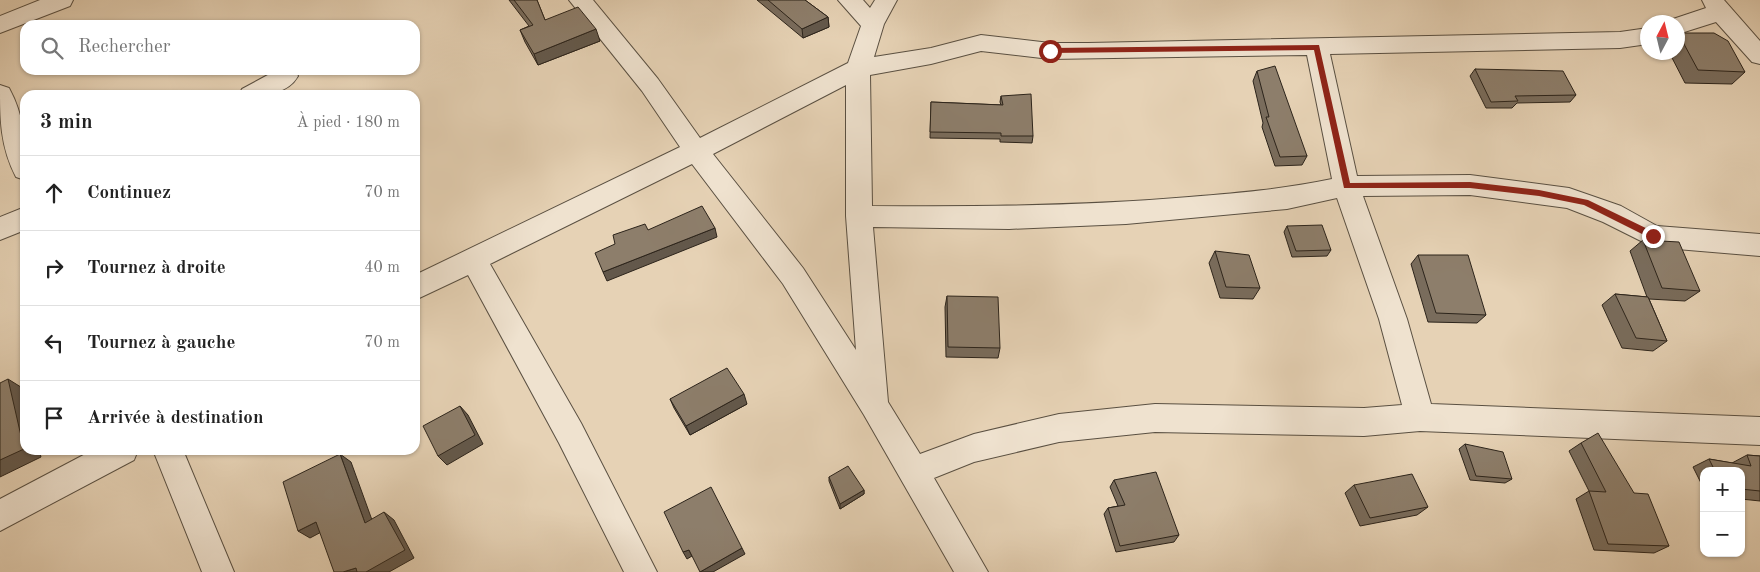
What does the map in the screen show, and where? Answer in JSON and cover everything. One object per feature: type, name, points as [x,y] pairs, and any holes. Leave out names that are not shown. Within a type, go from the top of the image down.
[{"type":"street","points":[[0,26],[62,0]]},
{"type":"street","points":[[580,0],[650,85],[696,151],[793,276],[874,405],[968,571]]},
{"type":"street","points":[[849,0],[873,24]]},
{"type":"street","points":[[874,405],[858,216],[858,68],[873,24],[886,0]]},
{"type":"street","points":[[1685,22],[1716,6],[1760,56]]},
{"type":"street","points":[[420,285],[696,151],[858,68],[931,56],[981,43],[1050,51],[1088,51],[1620,40],[1640,37]]},
{"type":"street","points":[[1317,47],[1346,186],[1394,319],[1420,417]]},
{"type":"street","points":[[260,90],[286,76]]},
{"type":"street","points":[[0,94],[20,155]]},
{"type":"street","points":[[858,216],[1009,218],[1126,213],[1287,200],[1346,186],[1470,185],[1539,193],[1585,202],[1653,236],[1760,245]]},
{"type":"street","points":[[0,229],[20,220]]},
{"type":"street","points":[[474,258],[570,433],[641,572]]},
{"type":"street","points":[[912,472],[974,448],[1059,428],[1155,418],[1364,422],[1420,417],[1760,431]]},
{"type":"street","points":[[0,516],[114,455]]},
{"type":"street","points":[[170,455],[218,572]]},
{"type":"building","points":[[514,0],[537,0],[545,20],[578,7],[596,29],[534,54],[520,30],[533,25]]},
{"type":"building","points":[[768,0],[805,0],[828,17],[802,29]]},
{"type":"building","points":[[1685,33],[1714,33],[1728,41],[1745,72],[1698,70],[1685,46]]},
{"type":"building","points":[[1275,66],[1307,156],[1280,157],[1266,117],[1269,117],[1257,71]]},
{"type":"building","points":[[1475,69],[1563,71],[1576,95],[1515,96],[1518,101],[1491,102]]},
{"type":"building","points":[[1031,94],[1033,136],[1001,136],[1001,133],[930,132],[931,102],[1003,105],[1001,96]]},
{"type":"building","points":[[702,206],[715,228],[603,272],[595,253],[615,244],[613,235],[645,224],[648,230]]},
{"type":"building","points":[[1322,225],[1331,250],[1296,251],[1287,226]]},
{"type":"building","points":[[1643,240],[1679,242],[1700,291],[1662,288]]},
{"type":"building","points":[[1215,251],[1249,255],[1260,288],[1226,287]]},
{"type":"building","points":[[1418,255],[1468,255],[1486,315],[1436,313]]},
{"type":"building","points":[[1615,294],[1648,297],[1667,341],[1636,338]]},
{"type":"building","points":[[947,296],[998,297],[1000,348],[948,347]]},
{"type":"building","points":[[727,368],[744,394],[686,426],[670,399]]},
{"type":"building","points":[[8,379],[20,432],[20,451],[0,460],[0,383]]},
{"type":"building","points":[[460,406],[475,435],[438,456],[423,426]]},
{"type":"building","points":[[1598,433],[1634,493],[1648,494],[1669,546],[1608,544],[1589,491],[1606,492],[1581,443]]},
{"type":"building","points":[[1465,444],[1503,452],[1512,479],[1476,476]]},
{"type":"building","points":[[340,455],[365,523],[384,512],[405,550],[366,572],[357,572],[356,568],[343,572],[334,572],[316,522],[298,531],[283,482]]},
{"type":"building","points":[[1747,455],[1760,456],[1760,491],[1745,489],[1745,467],[1713,467],[1709,459],[1751,466]]},
{"type":"building","points":[[848,466],[864,490],[840,504],[829,477]]},
{"type":"building","points":[[1156,472],[1179,535],[1120,546],[1108,508],[1125,505],[1114,480]]},
{"type":"building","points":[[1412,474],[1428,507],[1370,518],[1354,485]]},
{"type":"building","points":[[711,487],[742,548],[700,572],[689,550],[683,552],[664,512]]},
{"type":"route","points":[[1050,51],[1317,47],[1346,186],[1470,185],[1539,193],[1585,202],[1653,236]]}]
